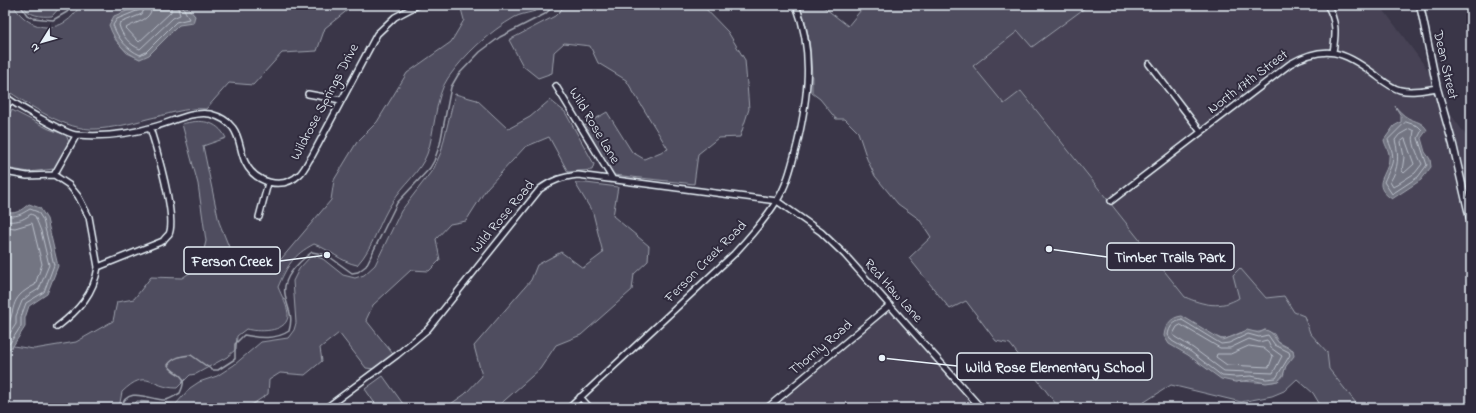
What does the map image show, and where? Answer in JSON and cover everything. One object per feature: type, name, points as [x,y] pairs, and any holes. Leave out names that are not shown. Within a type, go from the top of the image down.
[{"type":"street","name":"Wildrose Springs Drive","points":[[268,183],[286,183],[300,174],[312,156],[376,34],[395,17],[418,5]]},
{"type":"street","name":"Ferson Creek Road","points":[[569,408],[734,254],[757,228],[777,201],[788,177],[795,154],[807,95],[807,52],[802,23],[796,5]]},
{"type":"street","points":[[1327,5],[1332,13],[1336,28],[1333,52]]},
{"type":"street","name":"Dean Street","points":[[1420,5],[1437,88],[1453,145],[1471,223]]},
{"type":"street","name":"North 17th Street","points":[[1111,201],[1290,64],[1312,53],[1333,52],[1348,56],[1390,85],[1400,90],[1421,91],[1437,88]]},
{"type":"street","points":[[1149,64],[1201,132]]},
{"type":"street","name":"Wild Rose Lane","points":[[556,86],[612,178]]},
{"type":"street","points":[[308,94],[341,100]]},
{"type":"street","points":[[5,96],[10,101],[76,136],[102,136],[150,128],[198,113],[211,114],[222,118],[233,128],[245,161],[251,172],[268,183],[259,217]]},
{"type":"street","points":[[5,109],[10,101]]},
{"type":"street","points":[[98,267],[163,241],[169,233],[169,214],[161,162],[150,128]]},
{"type":"street","points":[[54,175],[76,136]]},
{"type":"street","points":[[5,172],[27,176],[54,175],[69,185],[78,196],[89,217],[98,267],[96,279],[84,303],[57,327]]},
{"type":"street","name":"Wild Rose Road","points":[[326,408],[398,355],[428,329],[540,189],[550,181],[578,175],[612,178],[777,201]]},
{"type":"street","name":"Red Haw Lane","points":[[777,201],[821,232],[890,305],[981,408]]},
{"type":"street","name":"Thornly Road","points":[[767,408],[890,305]]},
{"type":"street","points":[[580,398],[590,408]]},
{"type":"shaded area","points":[[5,5],[13,5],[28,21],[47,27],[56,26],[65,22],[73,15],[80,5],[160,5],[113,37],[127,53],[140,59],[179,25],[195,16],[185,5],[354,5],[325,28],[317,51],[282,53],[253,85],[229,83],[206,109],[184,110],[121,126],[84,129],[72,126],[48,116],[5,89]]},
{"type":"shaded area","points":[[23,5],[62,5],[52,16],[39,16],[28,12]]},
{"type":"shaded area","points":[[460,5],[546,5],[539,10],[519,15],[496,29],[462,60],[448,78],[440,94],[430,145],[424,161],[393,201],[368,250],[357,265],[346,261],[314,244],[301,252],[284,273],[278,287],[288,313],[286,322],[277,329],[257,331],[246,329],[237,336],[236,349],[227,357],[196,374],[190,375],[177,388],[144,380],[138,381],[122,392],[119,408],[5,408],[5,351],[13,346],[34,349],[76,342],[113,321],[117,302],[134,299],[151,277],[182,278],[200,266],[206,241],[198,184],[182,124],[201,121],[207,122],[218,128],[226,138],[203,146],[219,222],[237,267],[271,271],[331,200],[334,180],[357,142],[377,122],[407,73],[451,42],[464,20]]},
{"type":"shaded area","points":[[566,5],[702,5],[728,32],[745,60],[749,109],[740,137],[718,138],[698,154],[694,184],[614,175],[610,171],[585,125],[607,112],[632,152],[644,159],[668,149],[626,80],[598,63],[590,46],[564,43],[554,52],[552,73],[538,78],[523,66],[509,40],[555,16]]},
{"type":"shaded area","points":[[800,5],[821,5],[848,26],[865,5],[892,5],[893,7],[896,5],[1089,5],[1032,47],[1018,31],[973,66],[1004,104],[1021,91],[1185,297],[1212,305],[1226,304],[1239,298],[1233,275],[1240,268],[1266,298],[1284,296],[1294,312],[1304,316],[1310,333],[1327,352],[1329,369],[1360,408],[1322,408],[1313,393],[1297,379],[1284,391],[1272,396],[1241,402],[1171,385],[1135,408],[1059,408],[1010,344],[996,341],[966,301],[950,309],[909,258],[931,237],[919,219],[898,204],[875,176],[867,159],[858,132],[845,119],[836,119],[820,99],[812,93],[809,38]],"holes":[[[1265,330],[1274,334],[1278,342],[1293,350],[1284,370],[1284,374],[1280,380],[1275,382],[1235,382],[1217,337],[1224,339],[1240,333],[1260,332]]]},
{"type":"shaded area","points":[[1089,5],[1380,5],[1433,77],[1471,232],[1471,408],[1326,408],[1287,353],[1225,347],[1022,91],[1004,104],[973,65],[1018,31],[1032,47]]},
{"type":"shaded area","points":[[455,94],[477,100],[508,129],[530,117],[550,100],[565,112],[594,164],[592,170],[568,172],[549,137],[525,147],[487,188],[466,221],[450,224],[436,239],[440,260],[429,271],[411,270],[373,305],[366,320],[393,354],[374,369],[366,368],[339,333],[320,348],[322,361],[305,375],[280,373],[269,380],[268,394],[247,408],[131,408],[137,401],[176,404],[190,388],[199,382],[217,376],[234,365],[261,342],[288,338],[294,330],[296,323],[293,281],[299,269],[310,257],[315,256],[323,259],[343,275],[355,278],[364,275],[375,265],[401,211],[434,168],[441,152]]},
{"type":"shaded area","points":[[1443,104],[1471,142],[1471,219]]},
{"type":"shaded area","points":[[12,110],[49,129],[66,135],[69,142],[54,169],[29,172],[5,168],[5,120]]},
{"type":"shaded area","points":[[575,183],[618,187],[613,216],[649,246],[648,261],[634,274],[632,290],[581,335],[556,345],[540,369],[496,408],[445,408],[465,394],[482,376],[474,346],[531,280],[537,265],[561,252],[583,268],[603,253],[593,213]]},
{"type":"shaded area","points":[[890,309],[978,408],[770,408]]},
{"type":"shaded area","points":[[383,376],[406,408],[378,408],[365,389]]},
{"type":"water","points":[[185,5],[195,16],[193,23],[179,25],[149,55],[140,59],[129,53],[121,46],[109,25],[114,16],[139,6]]},
{"type":"water","points":[[1395,106],[1404,116],[1421,124],[1427,130],[1421,138],[1425,152],[1430,159],[1431,167],[1421,180],[1392,199],[1385,194],[1381,184],[1389,158],[1389,153],[1384,140],[1394,126],[1401,122],[1401,116]]},
{"type":"water","points":[[29,204],[40,208],[47,219],[58,266],[47,294],[29,306],[25,318],[25,327],[13,346],[5,351],[5,211],[15,213]]},
{"type":"water","points":[[1182,316],[1222,340],[1247,330],[1259,333],[1265,330],[1268,331],[1272,333],[1276,340],[1283,346],[1293,350],[1294,356],[1286,366],[1283,375],[1278,381],[1266,383],[1251,380],[1235,382],[1221,379],[1188,355],[1169,344],[1164,336],[1169,322]]},
{"type":"waterway","points":[[20,5],[27,15],[33,18],[53,20],[67,12],[73,5]]},
{"type":"waterway","points":[[121,408],[124,401],[134,395],[166,400],[180,393],[183,386],[182,378],[168,365],[170,362],[181,356],[191,355],[212,370],[218,370],[235,359],[235,344],[244,335],[273,337],[289,331],[291,320],[285,294],[286,282],[297,265],[312,252],[327,255],[352,273],[358,272],[366,266],[397,203],[430,168],[434,161],[440,144],[451,87],[458,75],[480,52],[500,37],[545,14],[555,5]]},
{"type":"place","name":"Timber Trails Park","points":[[1049,249]]},
{"type":"place","name":"Ferson Creek","points":[[327,255]]},
{"type":"place","name":"Wild Rose Elementary School","points":[[882,358]]}]
